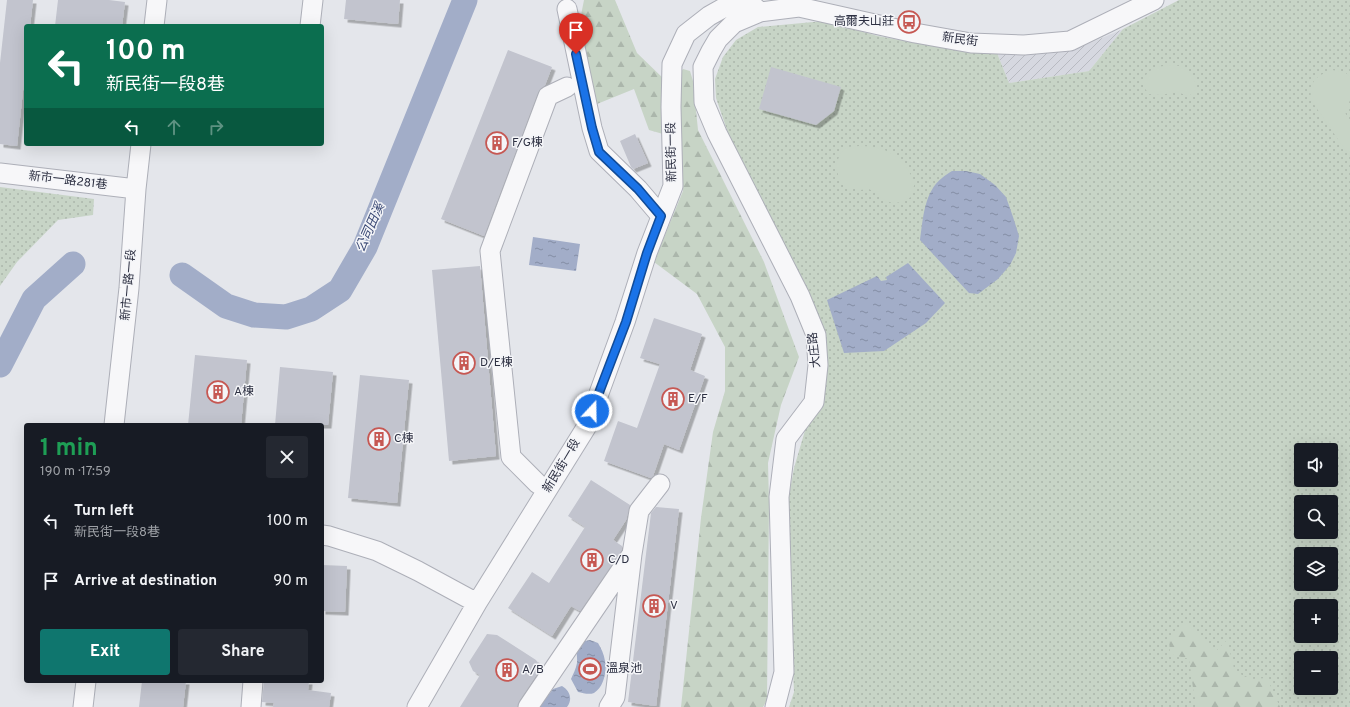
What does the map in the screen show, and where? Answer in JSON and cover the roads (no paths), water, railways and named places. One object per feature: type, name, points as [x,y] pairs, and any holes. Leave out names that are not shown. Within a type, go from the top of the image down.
[{"type":"street","points":[[154,24],[157,0]]},
{"type":"street","points":[[310,24],[313,0]]},
{"type":"street","name":"新民街","points":[[758,6],[799,7],[928,36],[972,43],[1024,45],[1070,41],[1154,0]]},
{"type":"street","name":"新民街一段","points":[[416,707],[477,604],[587,426],[626,322],[647,253],[673,186],[672,64],[686,34],[709,16],[732,3],[748,1],[758,6]]},
{"type":"street","name":"大庄路","points":[[758,6],[734,23],[718,39],[703,67],[704,102],[717,133],[800,296],[816,335],[818,365],[814,402],[786,439],[779,497],[784,672],[775,707]]},
{"type":"street","points":[[567,9],[592,128],[599,152],[638,189],[661,216]]},
{"type":"street","points":[[538,484],[511,457],[490,251],[548,96],[567,88]]},
{"type":"street","name":"新市一路一段","points":[[114,423],[129,288],[136,189],[141,146]]},
{"type":"street","name":"新市一路281巷","points":[[0,173],[136,189]]},
{"type":"street","points":[[609,707],[615,697],[632,554],[639,511],[660,484]]},
{"type":"street","points":[[324,535],[377,551],[418,571],[477,604]]},
{"type":"street","points":[[528,707],[632,554]]},
{"type":"street","points":[[83,707],[86,683]]},
{"type":"street","points":[[251,707],[253,683]]},
{"type":"water","points":[[952,171],[966,171],[980,174],[995,185],[1006,197],[1019,236],[1016,253],[1010,265],[998,279],[978,294],[969,293],[920,240],[925,206],[931,191],[942,178]]},
{"type":"water","points":[[533,237],[580,244],[576,271],[529,265]]},
{"type":"water","points":[[908,263],[945,303],[926,323],[884,351],[844,353],[827,300],[877,276],[881,281],[887,280],[886,277]]},
{"type":"water","name":"溫泉池","points":[[590,640],[598,643],[605,658],[606,669],[600,687],[594,693],[588,694],[578,692],[571,679],[577,663],[578,645],[584,641]]},
{"type":"water","points":[[562,686],[570,695],[570,701],[567,707],[539,707],[553,689]]},
{"type":"waterway","name":"公司田溪","points":[[182,275],[226,306],[254,315],[286,317],[311,309],[340,290],[365,247],[465,0]]},
{"type":"waterway","name":"公司田溪","points":[[0,365],[34,299],[73,264]]},
{"type":"place","name":"高爾夫山莊","points":[[909,22]]},
{"type":"place","name":"F/G棟","points":[[497,143]]},
{"type":"place","name":"D/E棟","points":[[464,363]]},
{"type":"place","name":"A棟","points":[[218,392]]},
{"type":"place","name":"E/F","points":[[673,399]]},
{"type":"place","name":"C棟","points":[[379,439]]},
{"type":"place","name":"C/D","points":[[592,560]]},
{"type":"place","name":"V","points":[[654,606]]},
{"type":"place","name":"溫泉池","points":[[590,669]]},
{"type":"place","name":"A/B","points":[[507,670]]}]
